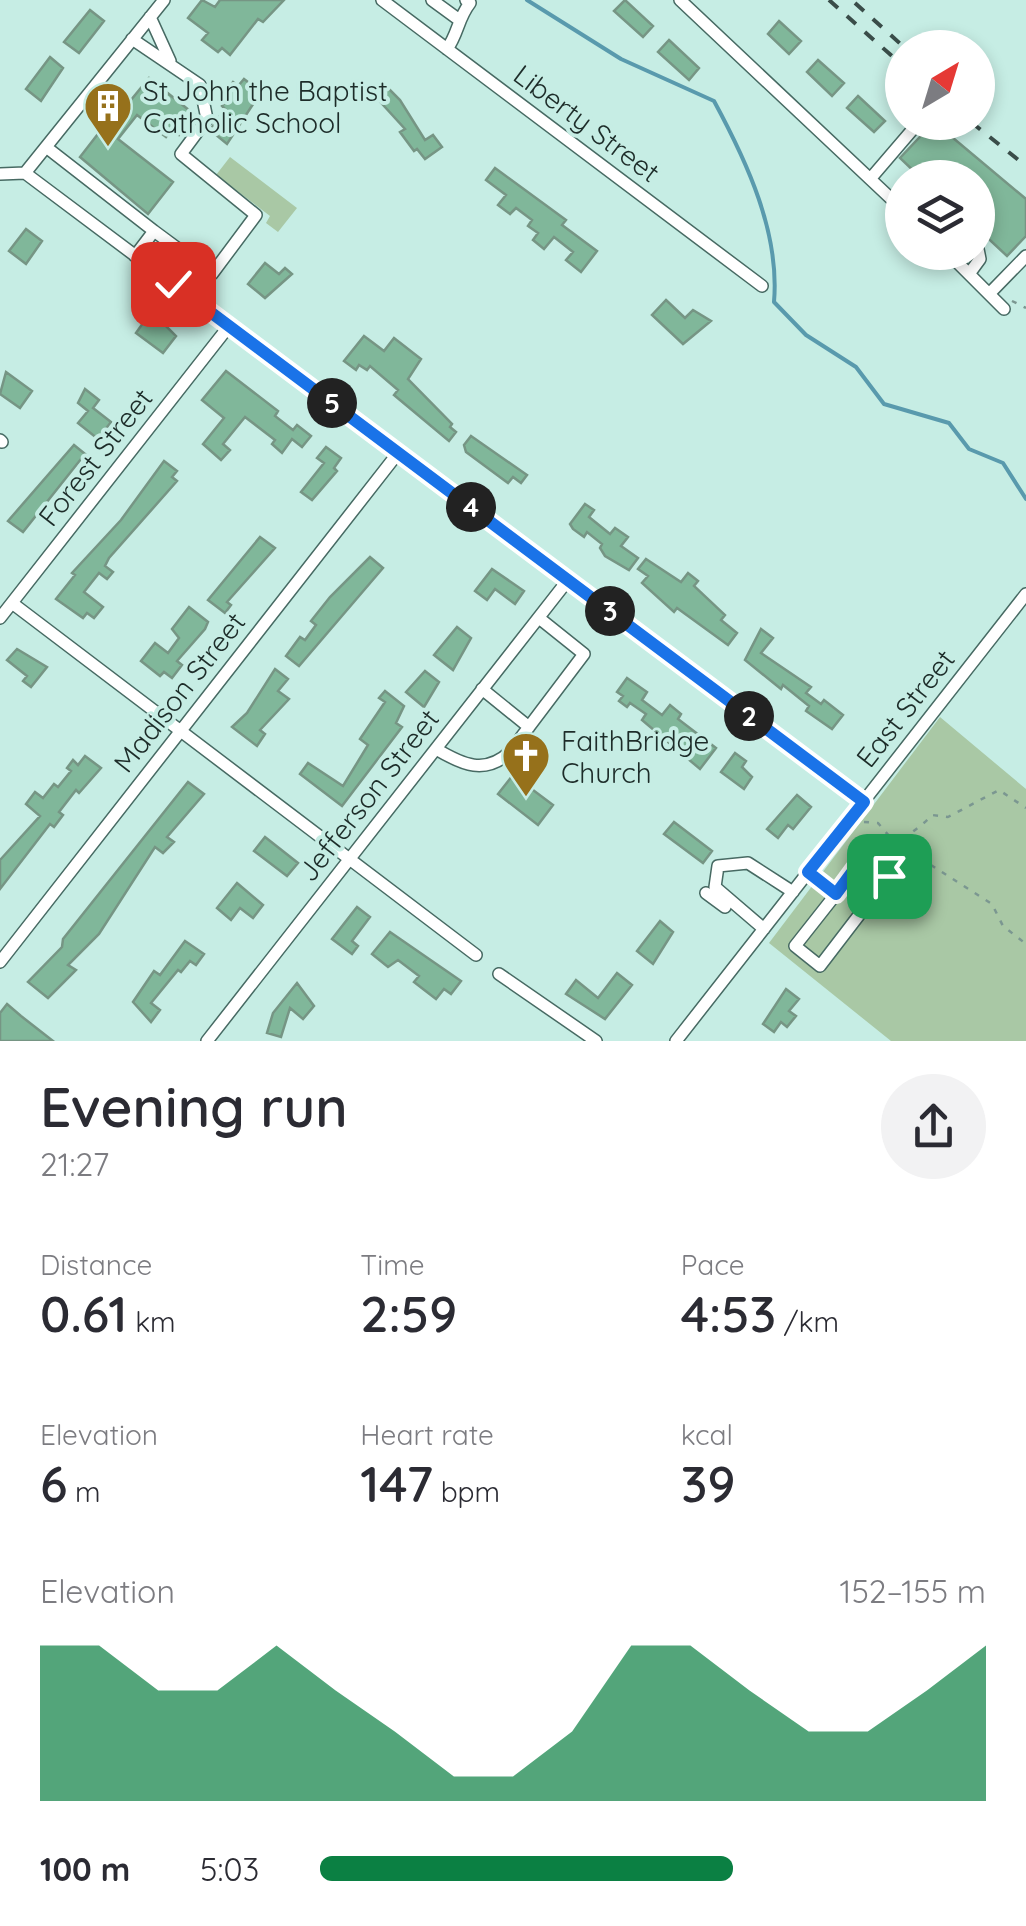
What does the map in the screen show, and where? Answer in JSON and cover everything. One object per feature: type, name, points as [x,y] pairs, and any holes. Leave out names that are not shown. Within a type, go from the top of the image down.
[{"type":"street","points":[[25,174],[164,0]]},
{"type":"street","name":"Liberty Street","points":[[382,0],[762,286]]},
{"type":"street","points":[[432,0],[458,19]]},
{"type":"street","points":[[447,49],[455,38],[458,19],[470,3],[466,0]]},
{"type":"street","points":[[680,0],[885,192]]},
{"type":"street","points":[[150,17],[170,60]]},
{"type":"street","points":[[46,147],[212,274],[256,215],[181,154],[207,119],[200,85],[170,60],[132,39]]},
{"type":"street","points":[[871,178],[903,140]]},
{"type":"street","points":[[0,174],[25,174],[864,802]]},
{"type":"street","points":[[135,256],[154,231]]},
{"type":"street","points":[[989,294],[1026,256]]},
{"type":"street","points":[[965,270],[1004,309]]},
{"type":"street","points":[[969,274],[972,270]]},
{"type":"street","name":"Forest Street","points":[[0,618],[229,326]]},
{"type":"street","name":"Madison Street","points":[[0,962],[398,453]]},
{"type":"street","name":"Jefferson Street","points":[[207,1041],[568,580]]},
{"type":"street","name":"East Street","points":[[676,1041],[1026,594]]},
{"type":"street","points":[[12,603],[476,955]]},
{"type":"street","points":[[436,749],[482,768],[498,764],[529,727],[584,654],[538,618]]},
{"type":"street","points":[[482,689],[529,727]]},
{"type":"street","points":[[864,856],[889,876],[820,966],[794,946],[836,894],[864,856]]},
{"type":"street","points":[[762,931],[721,896],[714,878],[718,866],[748,864],[793,892]]},
{"type":"street","points":[[808,872],[836,894]]},
{"type":"street","points":[[706,894],[762,931]]},
{"type":"street","points":[[499,974],[596,1041]]},
{"type":"path","points":[[877,866],[894,843],[918,830],[932,815],[948,816],[999,790],[1026,808]]},
{"type":"path","points":[[859,818],[870,826],[878,823],[894,843]]},
{"type":"path","points":[[918,830],[920,858]]},
{"type":"path","points":[[881,844],[910,867],[920,858]]},
{"type":"path","points":[[920,858],[992,904],[1004,926],[1026,944]]},
{"type":"green space","points":[[230,157],[297,208],[278,232],[266,223],[270,216],[216,175]]},
{"type":"green space","points":[[940,717],[1026,789],[1026,1041],[891,1041],[769,943]]},
{"type":"building","points":[[202,0],[215,7],[220,0],[284,0],[263,22],[258,19],[230,55],[222,48],[218,52],[202,40],[208,33],[188,18]]},
{"type":"building","points":[[625,0],[653,26],[643,37],[614,11]]},
{"type":"building","points":[[90,10],[104,21],[79,53],[64,42]]},
{"type":"building","points":[[779,21],[801,41],[789,54],[768,34]]},
{"type":"building","points":[[669,40],[699,68],[689,80],[658,52]]},
{"type":"building","points":[[50,57],[63,68],[41,101],[26,89]]},
{"type":"building","points":[[818,60],[844,83],[832,96],[807,72]]},
{"type":"building","name":"St John the Baptist Catholic School","points":[[149,78],[195,115],[179,135],[172,129],[166,137],[137,115],[118,139],[173,182],[148,214],[80,157],[122,103],[126,106]]},
{"type":"building","points":[[244,79],[261,92],[227,144],[210,130],[225,109],[222,106],[230,96],[225,92],[233,82],[238,86]]},
{"type":"building","points":[[384,84],[400,100],[425,140],[433,135],[442,147],[425,159],[417,149],[414,151],[400,132],[405,129],[374,95]]},
{"type":"building","points":[[858,96],[885,121],[874,132],[847,108]]},
{"type":"building","points":[[917,140],[956,140],[979,160],[902,160]]},
{"type":"building","points":[[495,168],[566,220],[562,225],[597,251],[581,272],[566,260],[573,252],[554,237],[544,249],[533,240],[538,233],[528,226],[532,220],[516,208],[510,214],[498,205],[506,195],[486,180]]},
{"type":"building","points":[[995,173],[1026,199],[1026,236],[1007,256],[995,245]]},
{"type":"building","points":[[26,229],[42,241],[26,264],[9,251]]},
{"type":"building","points":[[265,263],[279,274],[285,268],[292,274],[265,298],[248,284]]},
{"type":"building","points":[[666,300],[685,318],[693,310],[711,321],[683,344],[652,315]]},
{"type":"building","points":[[148,316],[156,323],[159,319],[176,336],[163,353],[136,333]]},
{"type":"building","points":[[364,336],[384,351],[394,338],[421,359],[408,379],[452,424],[450,427],[456,432],[449,441],[394,395],[398,390],[370,366],[367,370],[359,365],[356,370],[344,361]]},
{"type":"building","points":[[226,371],[278,411],[275,416],[293,430],[297,425],[311,436],[302,447],[292,439],[282,453],[272,444],[275,440],[245,417],[223,444],[230,450],[221,460],[203,444],[224,418],[202,400]]},
{"type":"building","points":[[6,372],[32,391],[20,408],[0,394]]},
{"type":"building","points":[[85,389],[99,400],[93,408],[111,422],[98,439],[78,423],[88,411],[78,403]]},
{"type":"building","points":[[471,436],[527,475],[521,483],[513,477],[508,483],[466,452],[464,445]]},
{"type":"building","points":[[74,445],[85,454],[23,532],[8,521]]},
{"type":"building","points":[[326,447],[341,458],[334,468],[337,471],[312,500],[301,492],[324,463],[317,458]]},
{"type":"building","points":[[164,461],[177,471],[172,477],[177,481],[109,558],[105,566],[113,572],[107,579],[99,573],[84,592],[103,607],[94,618],[87,613],[83,618],[56,599],[75,575],[72,573],[121,520]]},
{"type":"building","points":[[585,504],[594,510],[589,517],[610,534],[615,528],[628,537],[621,546],[638,558],[629,570],[605,556],[602,544],[587,532],[584,537],[573,529],[570,524]]},
{"type":"building","points":[[260,537],[275,548],[227,602],[231,605],[225,613],[208,600]]},
{"type":"building","points":[[370,557],[383,568],[299,666],[286,656],[300,637],[305,640],[316,625],[311,621],[330,597]]},
{"type":"building","points":[[646,559],[681,582],[688,573],[698,581],[694,586],[725,615],[721,620],[737,633],[728,645],[677,608],[674,612],[642,583],[648,576],[638,569]]},
{"type":"building","points":[[492,569],[524,591],[515,604],[495,589],[487,600],[475,591]]},
{"type":"building","points":[[189,607],[208,622],[177,661],[182,665],[172,678],[164,672],[160,676],[141,661],[155,643],[168,653],[179,638],[172,629]]},
{"type":"building","points":[[457,627],[471,638],[453,670],[434,655]]},
{"type":"building","points":[[761,629],[773,638],[761,653],[811,687],[806,693],[821,704],[824,700],[843,715],[832,729],[806,711],[809,706],[783,685],[781,689],[745,660]]},
{"type":"building","points":[[17,649],[47,667],[31,687],[23,681],[27,676],[7,660]]},
{"type":"building","points":[[275,669],[288,679],[278,691],[289,699],[260,730],[265,734],[257,746],[232,727],[247,713]]},
{"type":"building","points":[[425,671],[439,682],[424,707],[406,692]]},
{"type":"building","points":[[627,678],[647,692],[642,700],[662,715],[670,705],[681,714],[678,719],[716,748],[700,769],[642,720],[646,714],[619,701],[623,696],[617,692]]},
{"type":"building","points":[[385,691],[404,706],[396,723],[402,727],[342,806],[300,774],[308,763],[343,786],[368,745],[360,739],[385,702],[379,698]]},
{"type":"building","points":[[735,753],[746,761],[742,767],[752,777],[744,789],[721,772]]},
{"type":"building","points":[[85,756],[101,768],[79,793],[76,790],[59,812],[63,815],[54,827],[50,824],[0,889],[0,860],[40,816],[26,804],[35,792],[43,798],[54,784],[58,787],[71,771],[67,768],[73,760],[78,765]]},
{"type":"building","name":"FaithBridge Church","points":[[513,775],[553,805],[538,825],[498,794]]},
{"type":"building","points":[[188,782],[204,794],[167,837],[174,842],[163,853],[155,847],[99,934],[68,965],[76,970],[48,998],[28,982],[62,947],[63,939]]},
{"type":"building","points":[[797,795],[811,807],[793,829],[788,825],[778,838],[767,829]]},
{"type":"building","points":[[674,822],[712,851],[703,863],[664,834]]},
{"type":"building","points":[[265,837],[298,863],[287,876],[254,851]]},
{"type":"building","points":[[237,883],[263,905],[253,918],[240,908],[231,920],[217,908]]},
{"type":"building","points":[[357,907],[370,917],[352,941],[358,946],[352,954],[332,939]]},
{"type":"building","points":[[660,921],[673,932],[653,964],[637,951]]},
{"type":"building","points":[[390,932],[461,981],[451,994],[444,989],[436,999],[414,982],[419,976],[398,960],[388,967],[372,954]]},
{"type":"building","points":[[185,941],[204,954],[196,965],[190,961],[181,972],[178,970],[151,1003],[160,1010],[151,1022],[133,1002],[154,971],[160,975]]},
{"type":"building","points":[[617,973],[632,985],[605,1019],[566,994],[576,980],[598,998]]},
{"type":"building","points":[[297,983],[314,1006],[303,1019],[290,1008],[281,1037],[267,1033],[273,1013]]},
{"type":"building","points":[[786,989],[799,999],[789,1011],[796,1016],[787,1027],[781,1022],[774,1032],[763,1024]]},
{"type":"building","points":[[7,1004],[53,1041],[0,1041],[0,1013]]},
{"type":"waterway","points":[[527,0],[621,59],[714,101],[759,198],[772,250],[774,302],[806,335],[856,367],[884,404],[949,423],[969,449],[1003,463],[1026,499]]},
{"type":"railway","points":[[829,0],[885,50]]},
{"type":"railway","points":[[855,3],[885,30]]},
{"type":"railway","points":[[994,140],[1026,166]]},
{"type":"place","name":"St John the Baptist Catholic School","points":[[108,148]]},
{"type":"place","name":"FaithBridge Church","points":[[526,798]]},
{"type":"route","points":[[173,284],[864,802],[808,872],[836,894],[864,856],[889,876]]}]
